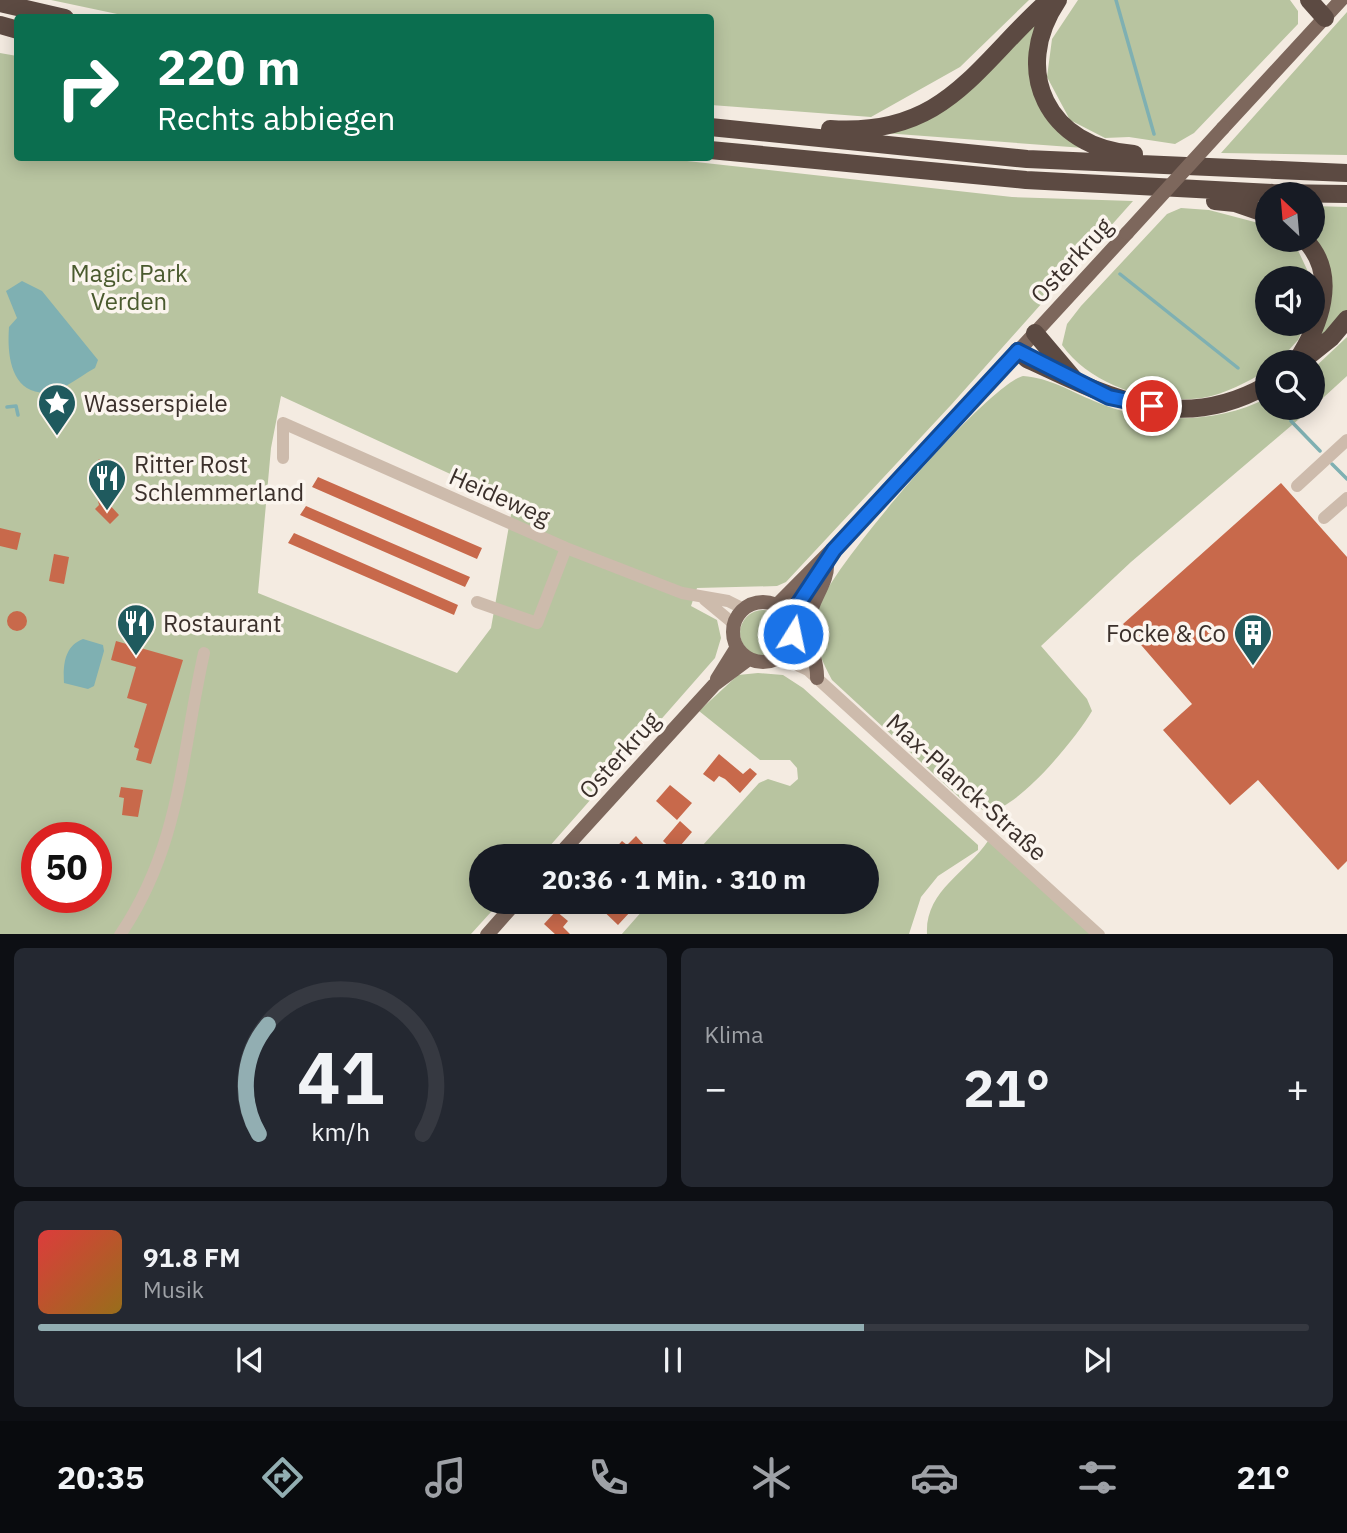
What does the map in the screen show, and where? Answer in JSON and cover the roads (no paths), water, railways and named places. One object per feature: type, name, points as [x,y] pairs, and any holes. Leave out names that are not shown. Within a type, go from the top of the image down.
[{"type":"highway","points":[[751,131],[769,124],[835,129],[874,128],[918,115],[962,90],[1049,0]]},
{"type":"highway","points":[[1058,0],[1044,26],[1036,62],[1040,90],[1052,113],[1077,136],[1099,147],[1128,154],[1180,157],[1198,168]]},
{"type":"highway","points":[[1310,0],[1325,18]]},
{"type":"highway","points":[[0,3],[48,14]]},
{"type":"highway","points":[[714,127],[1027,159],[1347,173]]},
{"type":"highway","points":[[714,150],[1026,180],[1347,194]]},
{"type":"highway","points":[[1162,188],[1180,199],[1235,203],[1255,210]]},
{"type":"highway","points":[[1305,350],[1316,330],[1324,301],[1319,264],[1312,252]]},
{"type":"highway","points":[[1315,350],[1331,338],[1347,319]]},
{"type":"highway","points":[[1035,333],[1076,382]]},
{"type":"highway","points":[[1018,351],[1109,397],[1147,406],[1189,409],[1235,400],[1255,391]]},
{"type":"main road","name":"Osterkrug","points":[[776,606],[831,556],[1341,0]]},
{"type":"main road","name":"Osterkrug","points":[[789,618],[831,556]]},
{"type":"main road","points":[[812,674],[807,633],[813,603],[828,574],[831,556]]},
{"type":"main road","points":[[762,603],[776,606],[789,618],[793,634],[791,643],[780,657],[765,662],[749,659],[737,647],[734,625],[744,609],[762,603]]},
{"type":"main road","name":"Osterkrug","points":[[714,685],[737,647]]},
{"type":"main road","name":"Osterkrug","points":[[569,844],[714,685],[749,659]]},
{"type":"main road","points":[[487,934],[505,914]]},
{"type":"street","name":"Heideweg","points":[[284,458],[284,423],[566,548],[682,593],[728,601],[744,609]]},
{"type":"street","points":[[1297,486],[1347,440]]},
{"type":"street","points":[[1336,451],[1347,461]]},
{"type":"street","points":[[1324,518],[1347,498]]},
{"type":"street","points":[[477,602],[537,623],[566,548]]},
{"type":"street","name":"Heideweg","points":[[702,597],[734,625]]},
{"type":"street","name":"Max-Planck-Straße","points":[[791,643],[812,674],[1099,934]]},
{"type":"street","points":[[120,934],[152,882],[171,830],[204,653]]},
{"type":"street","name":"Max-Planck-Straße","points":[[780,657],[812,674]]},
{"type":"water","points":[[22,281],[42,291],[98,360],[95,368],[53,392],[35,392],[25,387],[18,380],[10,360],[9,327],[17,318],[6,291]]},
{"type":"water","points":[[83,639],[103,645],[104,651],[94,686],[88,689],[64,683],[68,652]]},
{"type":"waterway","points":[[1116,0],[1154,134]]},
{"type":"waterway","points":[[1120,274],[1238,368]]},
{"type":"waterway","points":[[7,407],[16,406],[18,415]]},
{"type":"waterway","points":[[1291,421],[1320,451]]},
{"type":"waterway","points":[[1332,464],[1347,479]]},
{"type":"place","name":"Wasserspiele","points":[[57,437]]},
{"type":"place","name":"Ritter Rost Schlemmerland","points":[[107,512]]},
{"type":"place","name":"Rostaurant","points":[[136,657]]},
{"type":"place","name":"Focke & Co","points":[[1253,667]]},
{"type":"park label","name":"Magic Park Verden","points":[[129,287]]}]
